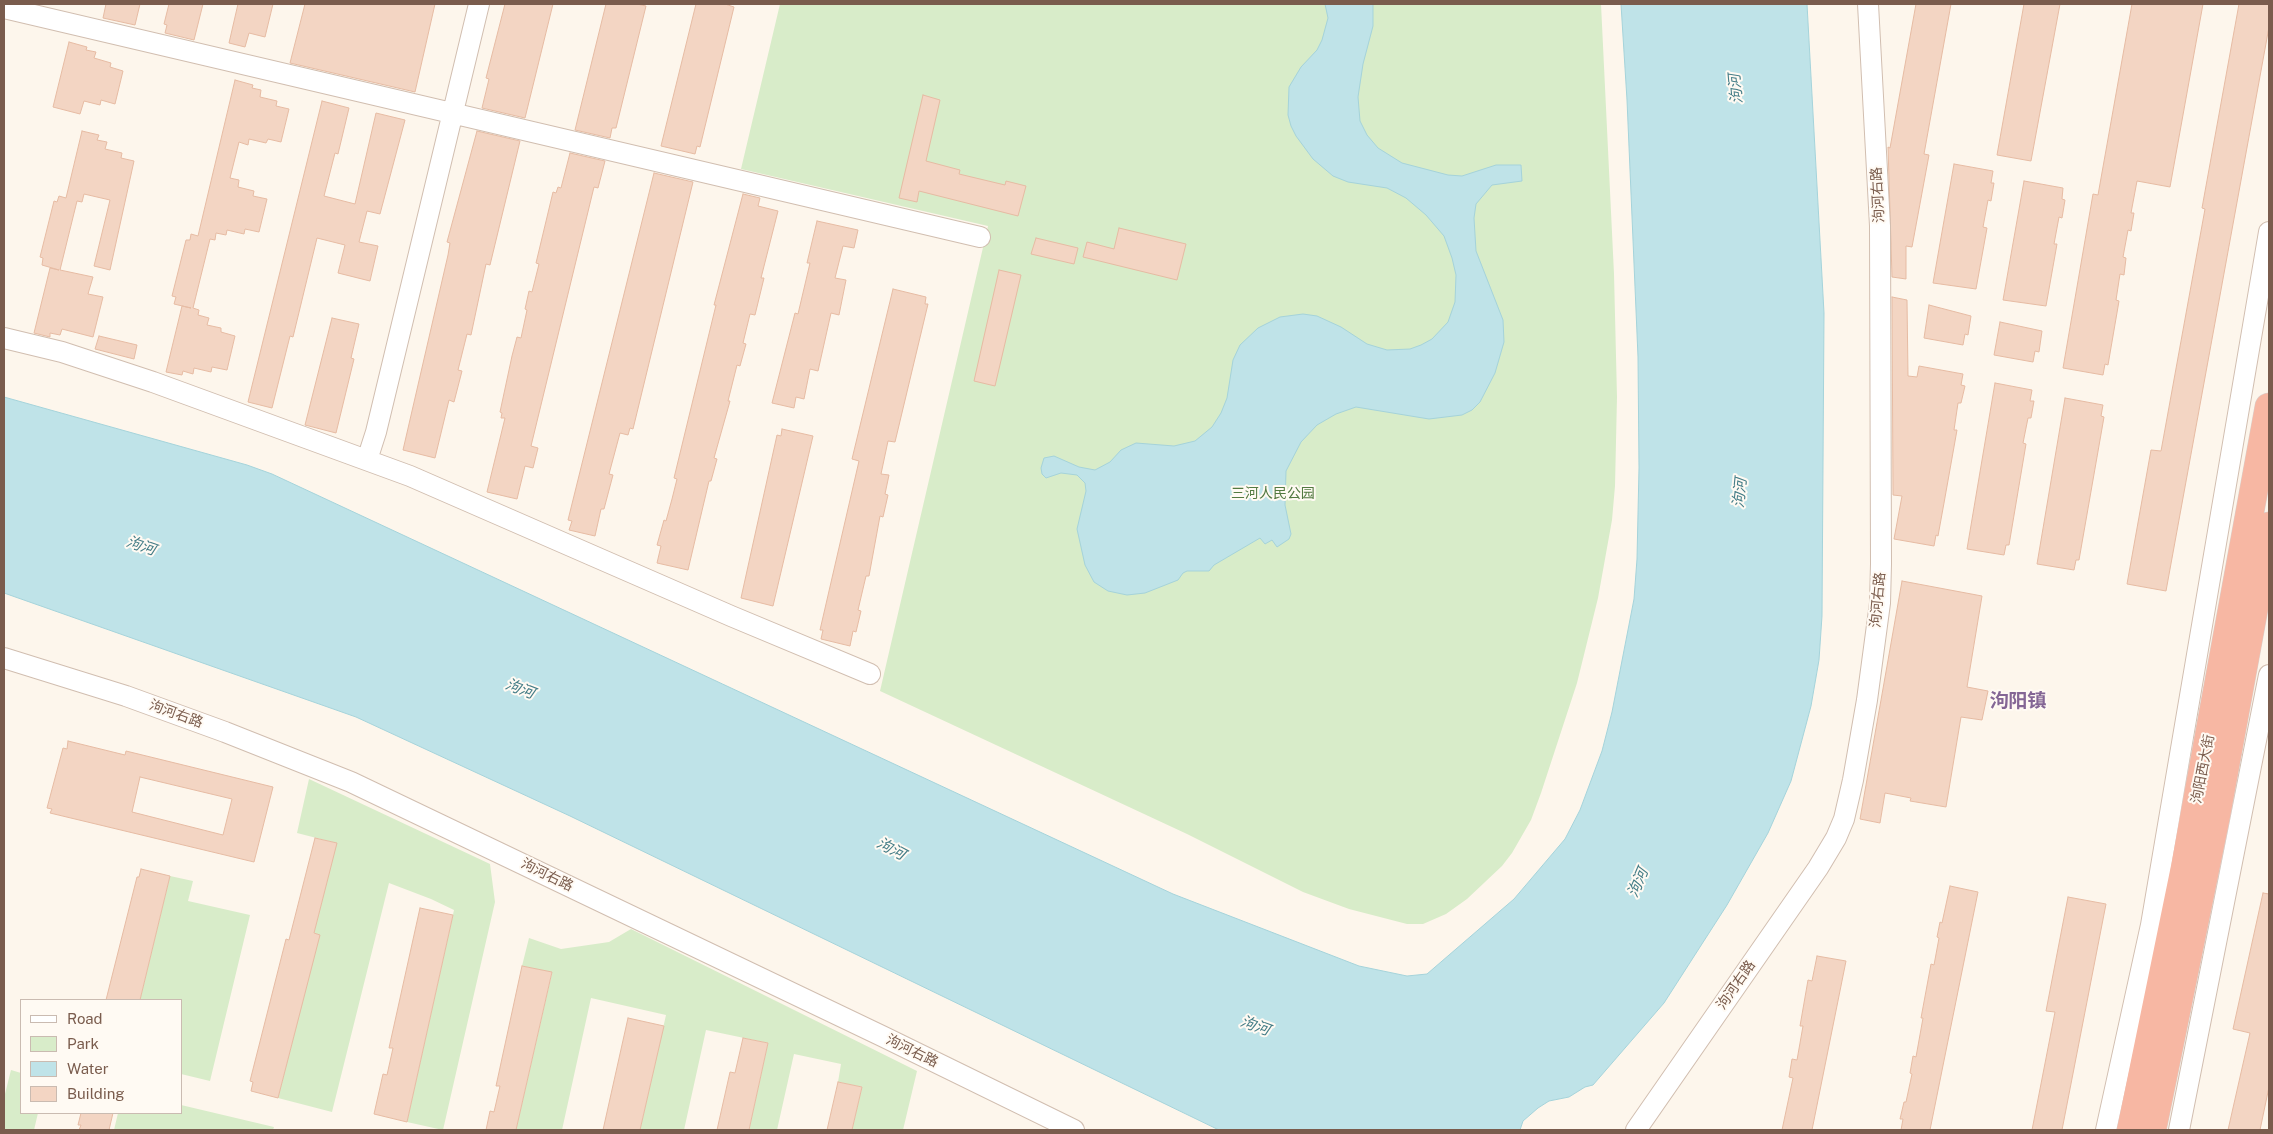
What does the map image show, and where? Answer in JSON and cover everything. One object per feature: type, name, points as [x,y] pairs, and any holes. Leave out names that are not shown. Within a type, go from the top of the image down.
[{"type":"highway","name":"泃阳西大街","points":[[2131,1130],[2185,868],[2269,407]]},
{"type":"highway","name":"泃阳西大街","points":[[2152,1130],[2255,718],[2269,526]]},
{"type":"street","points":[[367,460],[376,432],[479,4]]},
{"type":"street","name":"泃河右路","points":[[1636,1130],[1818,868],[1836,838],[1844,819],[1853,780],[1878,613],[1881,564],[1880,226],[1868,4]]},
{"type":"street","points":[[4,8],[980,237]]},
{"type":"street","points":[[2106,1130],[2151,925],[2269,232]]},
{"type":"street","points":[[4,338],[62,352],[153,382],[410,476],[731,616],[870,674]]},
{"type":"street","name":"泃河右路","points":[[4,658],[144,703],[284,754],[351,782],[1074,1130]]},
{"type":"street","points":[[2179,1130],[2255,718],[2269,675]]},
{"type":"green space","name":"三河人民公园","points":[[780,4],[1601,4],[1614,274],[1617,397],[1615,486],[1612,520],[1598,598],[1577,683],[1531,820],[1512,853],[1502,866],[1467,899],[1446,914],[1423,924],[1407,924],[1349,909],[1303,892],[1187,834],[880,691],[988,226],[741,169]]},
{"type":"green space","points":[[309,779],[490,864],[495,902],[443,1130],[407,1122],[454,910],[389,883],[332,1112],[278,1098],[319,935],[314,933],[336,843],[297,833]]},
{"type":"green space","points":[[170,876],[193,881],[188,901],[250,915],[210,1081],[182,1074],[182,999],[140,999]]},
{"type":"green space","points":[[631,929],[917,1071],[903,1130],[852,1130],[862,1087],[838,1082],[841,1064],[794,1054],[777,1130],[749,1130],[768,1043],[706,1030],[684,1130],[640,1130],[666,1015],[591,998],[562,1130],[516,1130],[552,973],[522,966],[529,938],[561,949],[609,942]]},
{"type":"green space","points":[[11,1070],[20,1073],[20,1114],[38,1114],[34,1130],[4,1130],[4,1098]]},
{"type":"green space","points":[[182,1105],[274,1127],[273,1130],[114,1130],[118,1114],[182,1114]]},
{"type":"water","points":[[1325,4],[1373,4],[1373,26],[1363,64],[1358,97],[1360,121],[1367,135],[1378,148],[1402,163],[1448,175],[1462,176],[1496,165],[1521,165],[1522,181],[1492,185],[1476,204],[1474,218],[1476,251],[1503,320],[1504,342],[1495,373],[1480,402],[1472,410],[1462,415],[1429,419],[1356,407],[1336,414],[1317,425],[1301,442],[1286,471],[1285,505],[1291,534],[1289,539],[1277,547],[1272,540],[1265,544],[1260,538],[1214,565],[1209,571],[1187,571],[1178,580],[1145,593],[1127,595],[1108,591],[1094,582],[1085,565],[1077,529],[1086,491],[1085,483],[1077,475],[1061,473],[1046,478],[1042,474],[1041,468],[1044,458],[1054,456],[1079,467],[1095,470],[1110,462],[1121,450],[1136,443],[1174,446],[1195,441],[1212,427],[1221,413],[1227,398],[1233,360],[1240,345],[1258,328],[1280,317],[1303,314],[1317,316],[1341,327],[1367,344],[1387,350],[1410,349],[1421,345],[1432,339],[1448,322],[1455,302],[1456,275],[1444,236],[1426,215],[1406,198],[1387,188],[1348,182],[1333,176],[1313,159],[1291,126],[1288,115],[1289,87],[1301,67],[1317,50],[1322,40],[1328,18]]},
{"type":"water","name":"泃河","points":[[1621,4],[1807,4],[1824,313],[1822,616],[1819,660],[1811,706],[1791,781],[1768,833],[1727,905],[1664,1003],[1593,1085],[1585,1087],[1569,1097],[1549,1101],[1523,1121],[1520,1130],[1219,1130],[570,816],[356,717],[4,593],[4,397],[247,465],[272,474],[1173,894],[1359,966],[1407,976],[1427,974],[1514,899],[1565,839],[1580,810],[1602,751],[1612,712],[1634,599],[1639,468],[1638,357]]},
{"type":"building","points":[[106,4],[140,4],[135,25],[103,18]]},
{"type":"building","points":[[169,4],[203,4],[194,40],[165,33],[167,25],[164,24]]},
{"type":"building","points":[[238,4],[273,4],[265,37],[249,33],[245,47],[229,43]]},
{"type":"building","points":[[305,4],[435,4],[415,92],[290,63]]},
{"type":"building","points":[[505,4],[553,4],[525,118],[482,108],[489,79],[486,78]]},
{"type":"building","points":[[606,4],[637,4],[646,6],[616,128],[612,128],[610,138],[575,130]]},
{"type":"building","points":[[696,4],[725,4],[734,7],[700,147],[697,146],[695,154],[661,146]]},
{"type":"building","points":[[1916,4],[1951,4],[1924,154],[1929,155],[1912,247],[1906,246],[1906,279],[1892,277],[1888,147],[1890,148]]},
{"type":"building","points":[[2024,4],[2060,4],[2031,161],[1997,155]]},
{"type":"building","points":[[2132,4],[2203,4],[2170,187],[2137,181],[2131,213],[2134,213],[2131,231],[2128,230],[2123,257],[2126,258],[2124,275],[2120,274],[2116,300],[2119,301],[2108,365],[2105,364],[2103,375],[2063,368],[2093,194],[2098,195]]},
{"type":"building","points":[[2239,4],[2269,4],[2269,27],[2166,591],[2127,584],[2151,450],[2161,451],[2205,209],[2202,208]]},
{"type":"building","points":[[69,42],[87,47],[86,50],[96,52],[94,58],[111,63],[110,67],[123,71],[115,104],[101,100],[100,105],[84,101],[80,114],[53,107]]},
{"type":"building","points":[[235,80],[253,85],[252,88],[261,90],[260,97],[277,101],[276,106],[289,109],[281,142],[268,139],[266,143],[249,139],[248,145],[239,142],[230,178],[239,180],[238,187],[254,191],[253,196],[267,199],[259,232],[245,229],[244,234],[227,230],[226,235],[216,233],[215,240],[210,239],[193,308],[199,310],[198,315],[209,318],[207,325],[221,328],[221,332],[235,336],[227,370],[212,367],[211,372],[194,368],[193,374],[183,371],[182,375],[166,372],[182,306],[191,308],[174,304],[176,297],[172,296],[186,240],[190,240],[191,234],[198,236]]},
{"type":"building","points":[[923,95],[940,100],[926,161],[960,170],[959,174],[1005,185],[1006,181],[1026,186],[1018,216],[919,191],[917,202],[899,198]]},
{"type":"building","points":[[322,101],[349,108],[338,154],[335,153],[324,196],[355,204],[376,113],[405,120],[380,214],[367,211],[359,242],[378,246],[370,281],[338,273],[345,245],[317,238],[293,337],[290,336],[272,408],[248,402]]},
{"type":"building","points":[[82,131],[99,135],[97,140],[107,142],[105,149],[122,153],[121,158],[134,161],[110,270],[94,266],[110,200],[84,194],[82,202],[77,201],[60,270],[93,277],[88,294],[103,297],[93,337],[62,329],[60,335],[50,333],[50,337],[34,333],[50,268],[59,270],[42,265],[43,258],[40,257],[54,201],[57,202],[59,196],[66,198]]},
{"type":"building","points":[[477,131],[520,141],[490,265],[486,264],[471,335],[467,334],[458,370],[462,371],[454,402],[449,400],[435,458],[403,450],[448,255],[450,243],[447,242]]},
{"type":"building","points":[[570,153],[605,161],[598,188],[594,187],[531,446],[538,448],[533,468],[525,466],[517,499],[487,492],[505,418],[501,418],[502,413],[500,412],[512,356],[517,337],[521,338],[527,310],[525,309],[529,291],[532,292],[539,264],[536,263],[553,192],[556,193],[558,187],[561,188]]},
{"type":"building","points":[[1954,164],[1993,171],[1991,183],[1994,183],[1991,201],[1988,200],[1983,227],[1987,228],[1976,289],[1933,283]]},
{"type":"building","points":[[654,173],[693,182],[633,429],[630,428],[628,435],[620,433],[609,474],[613,475],[604,509],[601,509],[595,536],[569,530],[572,521],[568,520]]},
{"type":"building","points":[[2024,181],[2063,188],[2062,199],[2065,200],[2062,218],[2059,217],[2054,244],[2057,244],[2046,306],[2003,300]]},
{"type":"building","points":[[743,194],[760,198],[758,206],[778,211],[761,278],[764,278],[755,315],[750,314],[743,343],[746,344],[740,366],[737,365],[728,401],[730,401],[714,458],[717,459],[711,481],[709,481],[688,570],[657,563],[661,546],[657,545],[664,520],[666,521],[677,479],[674,478],[716,305],[714,305]]},
{"type":"building","points":[[817,221],[858,230],[854,248],[843,246],[835,278],[846,280],[839,315],[831,313],[818,371],[810,369],[804,399],[796,397],[794,408],[772,403],[795,313],[798,314],[810,263],[807,263]]},
{"type":"building","points":[[1119,228],[1186,244],[1177,280],[1083,257],[1087,242],[1114,249]]},
{"type":"building","points":[[1036,238],[1078,248],[1074,264],[1031,254]]},
{"type":"building","points":[[999,270],[1021,275],[995,386],[974,381]]},
{"type":"building","points":[[893,289],[926,297],[925,304],[928,304],[895,442],[888,441],[881,474],[889,475],[885,494],[888,495],[883,517],[880,516],[869,576],[866,576],[858,610],[861,611],[856,632],[853,631],[850,646],[821,639],[823,630],[820,630],[859,461],[852,459]]},
{"type":"building","points":[[1892,297],[1907,300],[1908,376],[1917,377],[1919,366],[1963,374],[1961,385],[1965,386],[1961,403],[1958,403],[1954,430],[1957,430],[1938,536],[1936,535],[1934,546],[1894,539],[1902,496],[1893,495]]},
{"type":"building","points":[[1929,305],[1971,316],[1968,335],[1965,334],[1963,345],[1924,338]]},
{"type":"building","points":[[332,318],[359,324],[351,358],[354,359],[336,433],[305,425]]},
{"type":"building","points":[[2000,322],[2042,331],[2039,352],[2035,351],[2033,362],[1994,355]]},
{"type":"building","points":[[99,336],[137,345],[134,359],[95,349]]},
{"type":"building","points":[[1995,383],[2032,390],[2030,401],[2034,401],[2023,443],[2026,444],[2009,545],[2006,545],[2004,555],[1967,549]]},
{"type":"building","points":[[2065,398],[2103,405],[2101,416],[2104,417],[2079,560],[2076,560],[2074,570],[2037,564]]},
{"type":"building","points":[[782,429],[813,436],[773,606],[741,598],[777,435],[781,436]]},
{"type":"building","points":[[1902,581],[1982,596],[1967,687],[1988,691],[1982,720],[1961,717],[1946,807],[1910,801],[1911,798],[1885,793],[1880,823],[1860,819]]},
{"type":"building","points":[[68,741],[125,755],[126,751],[273,787],[254,862],[50,813],[52,809],[47,808],[63,748],[67,749]],"holes":[[[140,777],[232,799],[223,835],[132,812]]]},
{"type":"building","points":[[315,838],[337,843],[314,933],[320,935],[278,1098],[251,1091],[253,1082],[250,1081],[286,939],[289,940]]},
{"type":"building","points":[[141,869],[170,876],[140,999],[106,999],[137,877],[139,877]]},
{"type":"building","points":[[1950,886],[1978,892],[1930,1130],[1901,1130],[1903,1119],[1900,1119],[1912,1074],[1910,1073],[1913,1056],[1916,1057],[1931,964],[1934,965],[1940,922],[1942,923]]},
{"type":"building","points":[[2263,893],[2269,894],[2269,1087],[2260,1130],[2228,1130],[2250,1033],[2233,1029]]},
{"type":"building","points":[[2068,897],[2106,904],[2062,1130],[2032,1130],[2055,1012],[2046,1011]]},
{"type":"building","points":[[420,908],[453,915],[407,1122],[374,1114],[383,1074],[387,1075],[393,1048],[389,1048]]},
{"type":"building","points":[[1817,956],[1846,961],[1812,1130],[1782,1130],[1793,1078],[1789,1077],[1792,1059],[1797,1060],[1803,1026],[1800,1026],[1808,980],[1812,981]]},
{"type":"building","points":[[522,966],[552,972],[516,1130],[486,1130],[490,1111],[494,1112],[500,1086],[496,1086]]},
{"type":"building","points":[[628,1018],[664,1026],[640,1130],[603,1130]]},
{"type":"building","points":[[743,1038],[768,1043],[749,1130],[717,1130],[730,1072],[735,1073]]},
{"type":"building","points":[[838,1082],[862,1087],[852,1130],[827,1130]]},
{"type":"building","points":[[81,1114],[113,1114],[109,1130],[79,1130],[81,1125],[78,1125]]},
{"type":"district","name":"泃阳镇","points":[[2018,701]]}]
